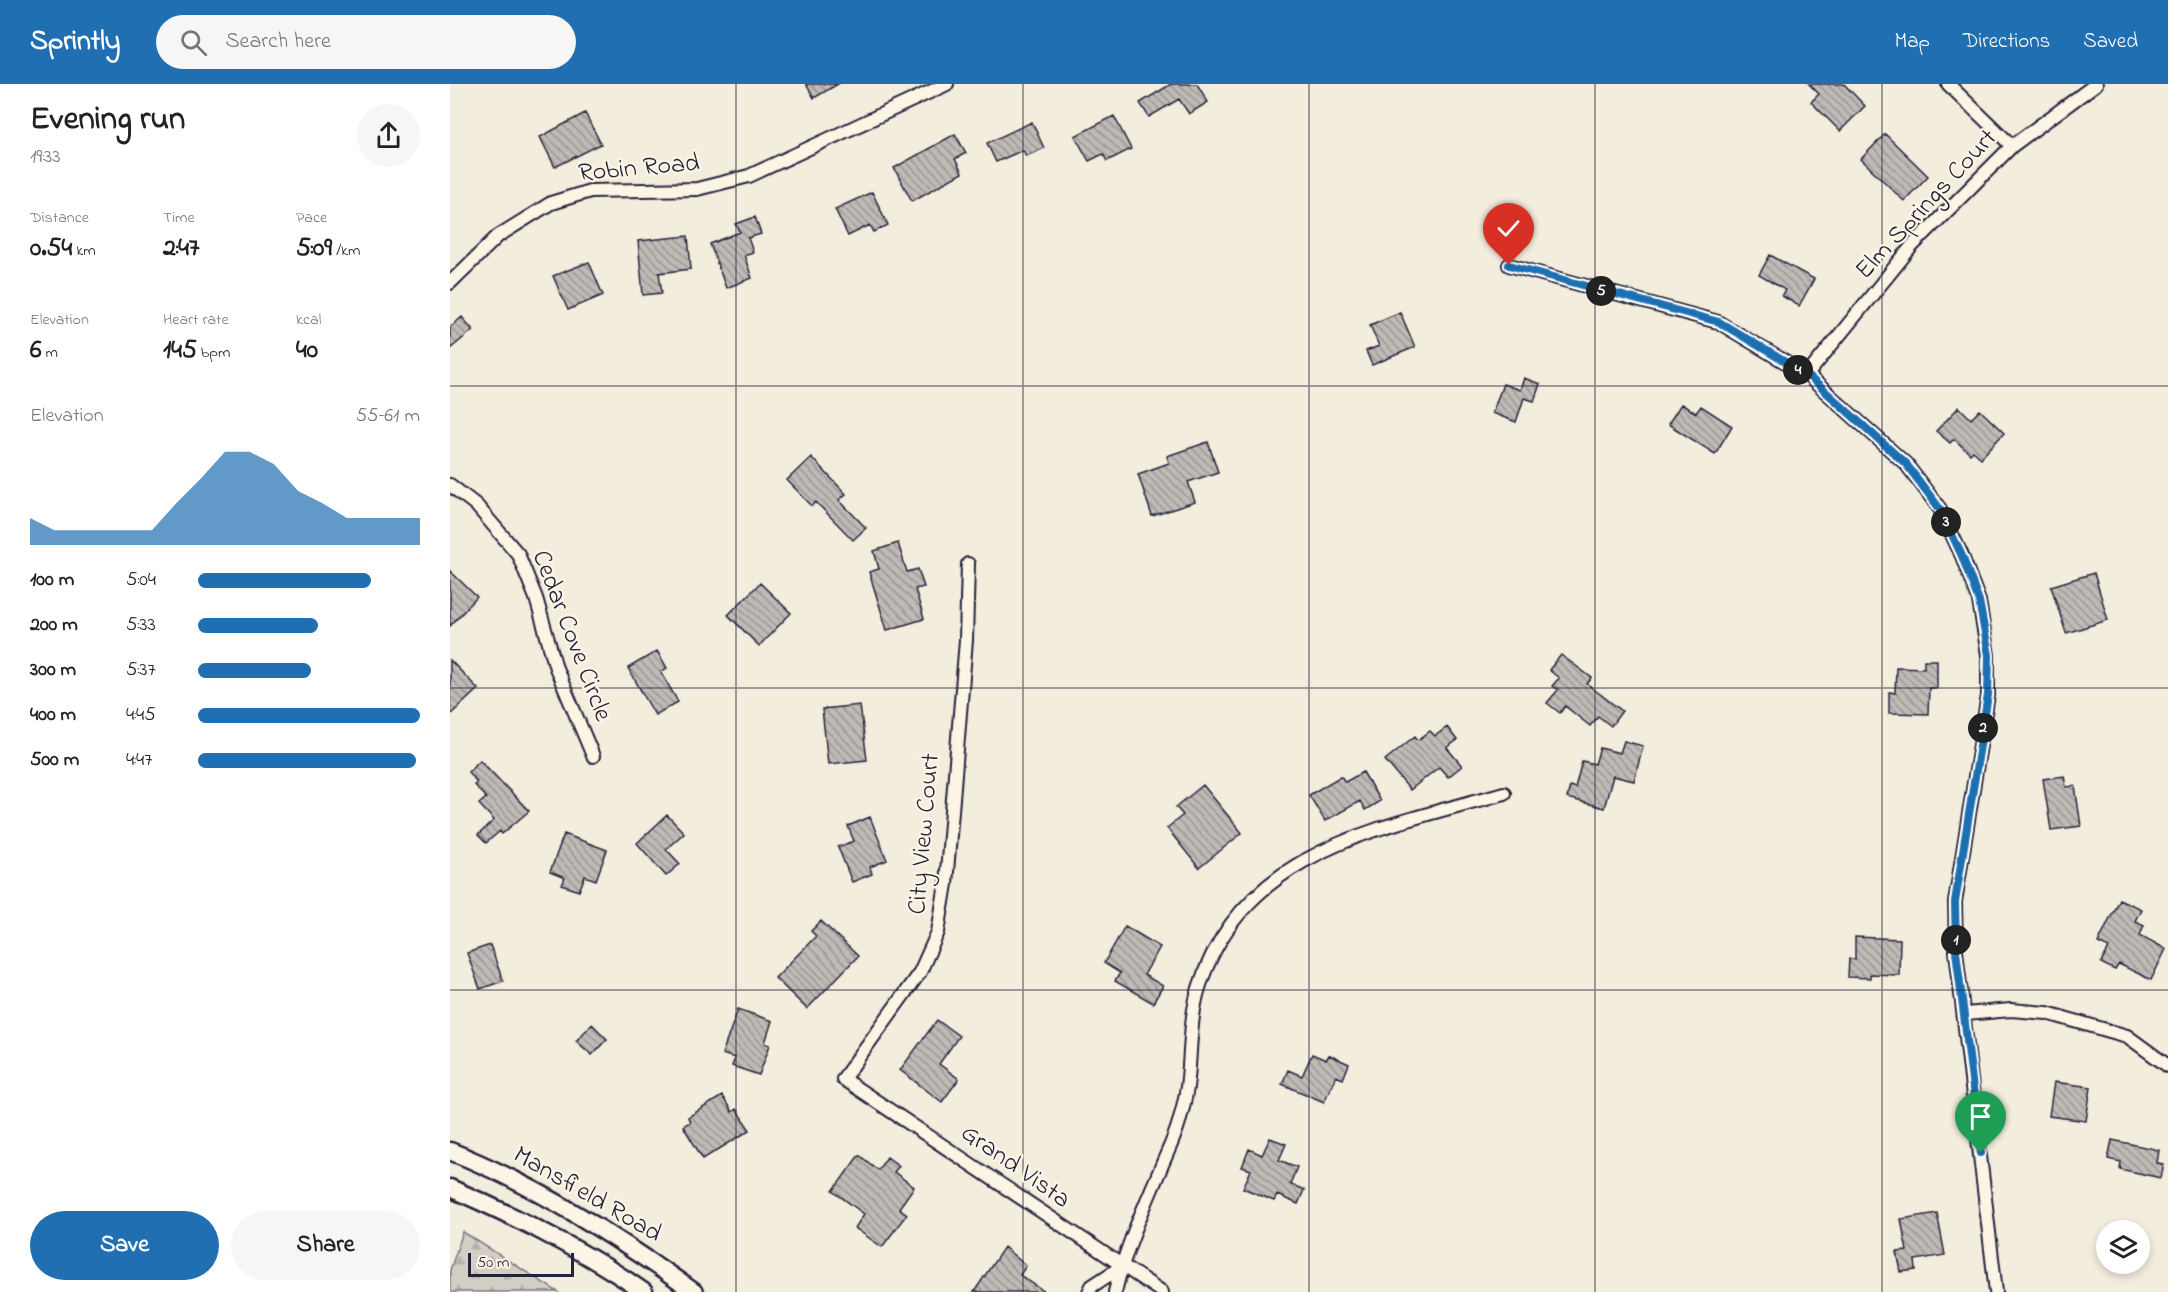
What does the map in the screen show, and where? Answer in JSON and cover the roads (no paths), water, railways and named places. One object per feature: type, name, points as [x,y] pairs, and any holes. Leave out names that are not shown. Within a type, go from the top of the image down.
[{"type":"main road","name":"Mansfield Road","points":[[450,1151],[479,1162],[613,1235],[694,1292]]},
{"type":"main road","name":"Mansfield Road","points":[[450,1188],[503,1211],[615,1272],[644,1292]]},
{"type":"street","name":"Robin Road","points":[[450,283],[498,236],[551,203],[590,191],[697,189],[748,176],[947,84]]},
{"type":"street","points":[[1948,84],[2012,146]]},
{"type":"street","name":"Elm Springs Court","points":[[1807,375],[1911,246],[2012,146],[2096,84]]},
{"type":"street","points":[[1509,265],[1719,322],[1807,375],[1906,464],[1940,509],[1962,556],[1979,601],[1989,655],[1988,695],[1955,902],[1956,951],[1996,1292]]},
{"type":"street","name":"Cedar Cove Circle","points":[[450,485],[476,505],[518,554],[536,598],[556,668],[593,756]]},
{"type":"street","name":"City View Court","points":[[843,1079],[920,972],[939,932],[946,884],[966,640],[968,564]]},
{"type":"street","points":[[1115,1292],[1121,1267],[1178,1125],[1188,1081],[1191,1026],[1199,988],[1215,950],[1239,912],[1266,884],[1301,860],[1354,837],[1504,793]]},
{"type":"street","points":[[1965,1014],[2011,1010],[2047,1013],[2127,1036],[2168,1066]]},
{"type":"street","name":"Grand Vista","points":[[843,1079],[889,1107],[1121,1267],[1162,1292]]},
{"type":"street","points":[[1089,1292],[1092,1287],[1121,1267]]}]
